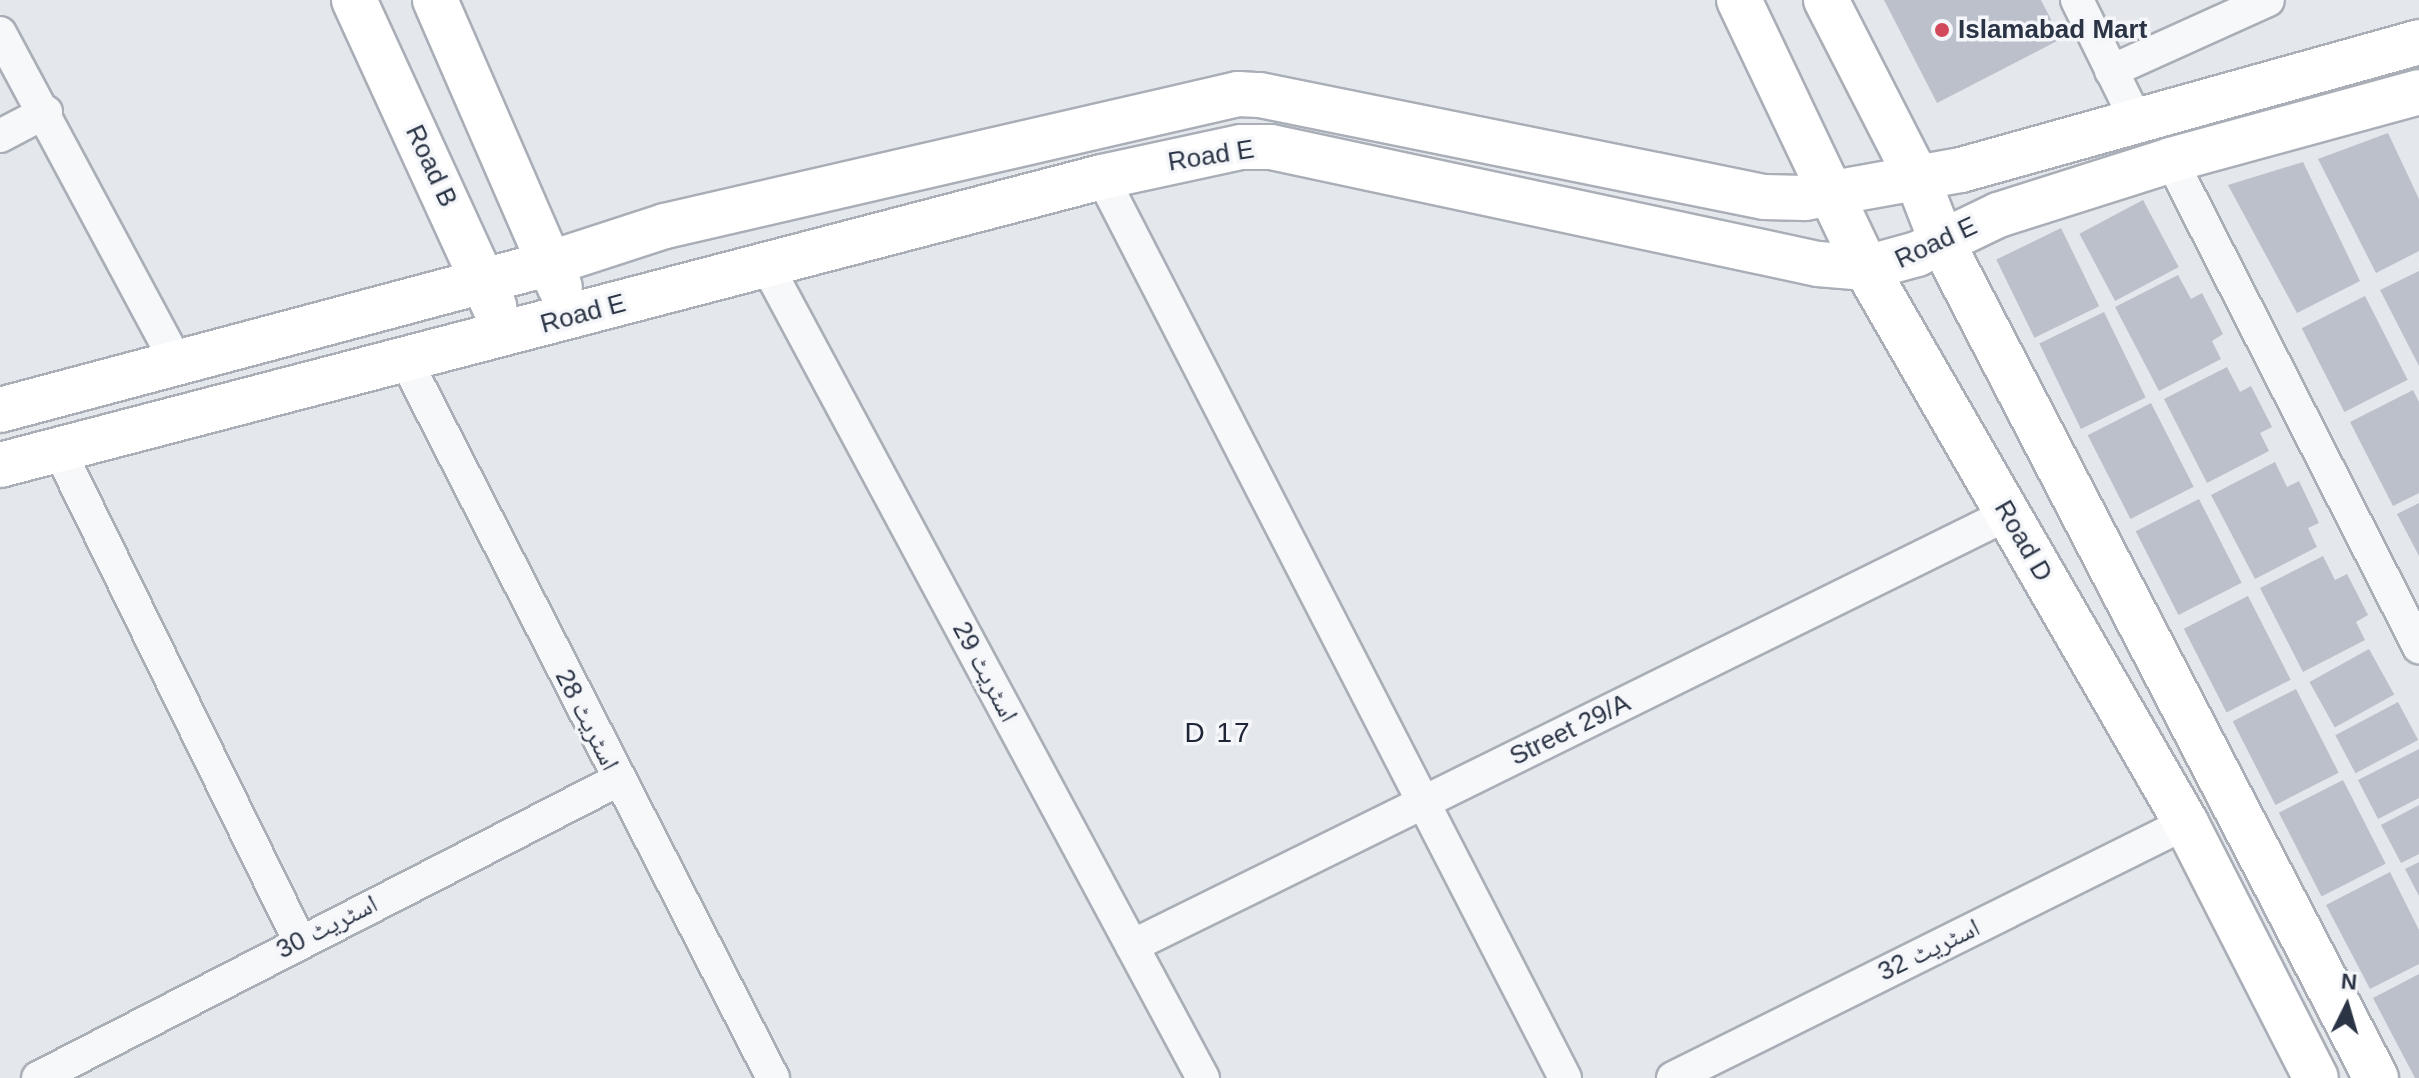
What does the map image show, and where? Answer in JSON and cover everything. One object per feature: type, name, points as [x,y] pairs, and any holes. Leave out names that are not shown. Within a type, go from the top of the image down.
[{"type":"street","name":"Road B","points":[[354,0],[484,279],[505,334]]},
{"type":"street","points":[[435,0],[551,263],[572,318]]},
{"type":"street","name":"Road D","points":[[1739,0],[1834,194],[1866,268],[2186,823],[2316,1078]]},
{"type":"street","points":[[1826,0],[1917,178],[1942,242],[2376,1078]]},
{"type":"street","points":[[2077,0],[2135,118]]},
{"type":"street","points":[[2111,71],[2268,0]]},
{"type":"street","points":[[0,33],[46,112],[177,363]]},
{"type":"street","name":"Road E","points":[[0,410],[551,263],[665,226],[1238,94],[1260,95],[1764,197],[1834,194],[1917,178],[2419,42]]},
{"type":"street","name":"Road E","points":[[0,465],[572,318],[1102,177],[1241,147],[1271,147],[1818,264],[1866,268],[1888,266],[1998,215],[2171,160],[2418,93]]},
{"type":"street","points":[[0,136],[46,112]]},
{"type":"street","points":[[2171,160],[2419,647]]},
{"type":"street","points":[[1102,177],[1565,1078]]},
{"type":"street","name":"اسٹریٹ 29","points":[[767,266],[1203,1078]]},
{"type":"street","name":"اسٹریٹ 28","points":[[405,359],[773,1078]]},
{"type":"street","points":[[58,448],[299,940]]},
{"type":"street","name":"Street 29/A","points":[[1132,946],[2008,514]]},
{"type":"street","name":"اسٹریٹ 30","points":[[38,1078],[299,940],[618,780]]},
{"type":"street","name":"اسٹریٹ 32","points":[[1673,1078],[2186,823]]},
{"type":"building","points":[[1884,0],[2041,0],[2061,39],[1937,103]]},
{"type":"building","points":[[2388,133],[2419,199],[2419,251],[2376,273],[2318,159]]},
{"type":"building","points":[[2303,162],[2360,281],[2297,313],[2228,185]]},
{"type":"building","points":[[2143,200],[2179,267],[2115,301],[2079,234]]},
{"type":"building","points":[[2061,228],[2099,306],[2034,338],[1996,260]]},
{"type":"building","points":[[2419,271],[2419,366],[2380,290]]},
{"type":"building","points":[[2178,275],[2191,299],[2202,293],[2223,334],[2212,341],[2221,359],[2159,391],[2115,307]]},
{"type":"building","points":[[2365,296],[2408,380],[2344,412],[2302,328]]},
{"type":"building","points":[[2104,312],[2146,397],[2081,429],[2039,344]]},
{"type":"building","points":[[2227,367],[2240,392],[2251,386],[2272,427],[2260,433],[2269,451],[2207,483],[2164,399]]},
{"type":"building","points":[[2413,390],[2419,402],[2419,493],[2393,506],[2350,422]]},
{"type":"building","points":[[2151,403],[2194,487],[2130,519],[2088,435]]},
{"type":"building","points":[[2275,462],[2287,487],[2299,481],[2319,523],[2308,528],[2317,547],[2255,579],[2211,495]]},
{"type":"building","points":[[2199,499],[2242,583],[2178,615],[2136,531]]},
{"type":"building","points":[[2419,503],[2419,556],[2397,514]]},
{"type":"building","points":[[2323,556],[2335,580],[2347,574],[2368,615],[2356,622],[2365,640],[2303,672],[2260,588]]},
{"type":"building","points":[[2248,596],[2291,680],[2227,712],[2184,629]]},
{"type":"building","points":[[2369,649],[2394,694],[2335,727],[2310,682]]},
{"type":"building","points":[[2296,689],[2339,773],[2275,805],[2233,721]]},
{"type":"building","points":[[2398,702],[2418,740],[2355,773],[2335,735]]},
{"type":"building","points":[[2419,749],[2419,798],[2378,819],[2358,780]]},
{"type":"building","points":[[2343,780],[2386,864],[2322,896],[2279,813]]},
{"type":"building","points":[[2419,805],[2419,854],[2401,863],[2381,825]]},
{"type":"building","points":[[2419,862],[2419,896],[2405,869]]},
{"type":"building","points":[[2390,872],[2419,930],[2419,964],[2370,989],[2326,905]]},
{"type":"building","points":[[2419,974],[2419,1078],[2415,1078],[2373,998]]},
{"type":"place","name":"Islamabad Mart","points":[[1942,30]]},
{"type":"district","name":"D 17","points":[[1218,733]]}]
